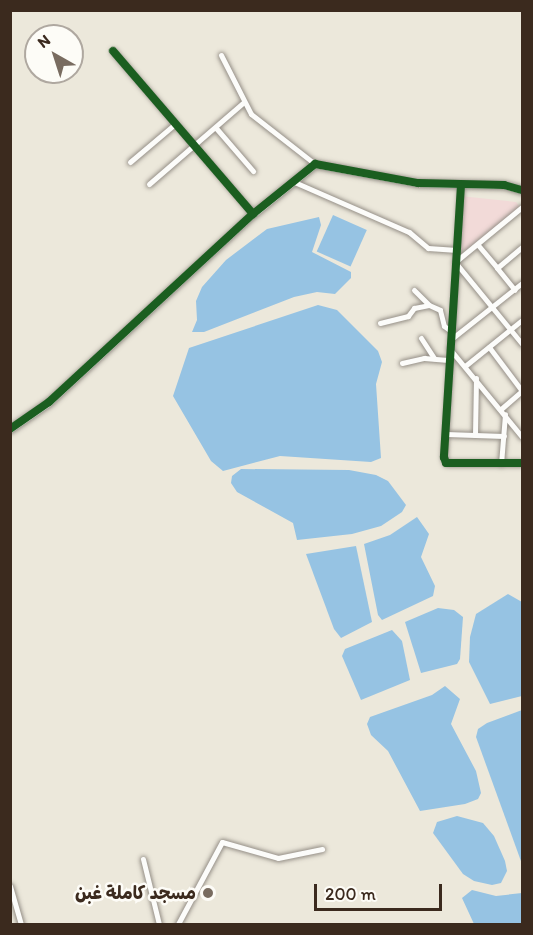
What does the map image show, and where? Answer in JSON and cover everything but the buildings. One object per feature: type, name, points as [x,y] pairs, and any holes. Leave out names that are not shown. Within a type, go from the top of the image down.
[{"type":"street","points":[[113,51],[253,214]]},
{"type":"street","points":[[221,55],[243,103],[258,121],[315,164],[400,180],[461,185],[504,185],[522,190]]},
{"type":"street","points":[[149,184],[243,103]]},
{"type":"street","points":[[130,162],[175,124]]},
{"type":"street","points":[[216,128],[253,171]]},
{"type":"street","points":[[10,429],[49,402],[253,214],[315,164]]},
{"type":"street","points":[[292,181],[324,199],[409,232],[428,248],[457,250]]},
{"type":"street","points":[[461,185],[448,360],[446,463],[522,463]]},
{"type":"street","points":[[455,262],[522,207]]},
{"type":"street","points":[[478,244],[515,290]]},
{"type":"street","points":[[497,268],[522,247]]},
{"type":"street","points":[[455,262],[522,344]]},
{"type":"street","points":[[450,340],[522,283]]},
{"type":"street","points":[[414,290],[429,305],[440,310],[444,326],[451,331]]},
{"type":"street","points":[[380,322],[408,316],[414,308],[429,305]]},
{"type":"street","points":[[465,366],[522,320]]},
{"type":"street","points":[[421,338],[434,358]]},
{"type":"street","points":[[449,347],[522,437]]},
{"type":"street","points":[[489,347],[522,391],[503,411],[504,436],[501,464]]},
{"type":"street","points":[[402,363],[434,358],[448,360]]},
{"type":"street","points":[[475,435],[476,378]]},
{"type":"street","points":[[446,434],[504,436]]},
{"type":"street","points":[[178,924],[222,842],[278,858],[322,849]]},
{"type":"street","points":[[142,859],[159,924]]},
{"type":"street","points":[[10,886],[21,924]]},
{"type":"shaded area","points":[[460,196],[516,202],[520,207],[467,250],[460,250]]},
{"type":"water","points":[[333,215],[367,230],[351,267],[317,252]]},
{"type":"water","points":[[319,217],[321,225],[312,252],[351,272],[351,278],[335,294],[317,292],[294,297],[204,332],[192,332],[197,320],[196,301],[202,287],[226,260],[267,229]]},
{"type":"water","points":[[318,305],[337,310],[378,351],[382,362],[376,384],[381,458],[371,462],[280,456],[223,471],[211,461],[173,396],[189,348]]},
{"type":"water","points":[[241,469],[349,470],[376,475],[388,481],[406,505],[402,512],[381,526],[352,534],[297,540],[293,523],[237,492],[231,483],[232,476]]},
{"type":"water","points":[[417,517],[429,534],[421,557],[435,586],[433,596],[382,620],[378,615],[364,544],[390,535]]},
{"type":"water","points":[[356,546],[372,622],[341,638],[334,629],[306,554]]},
{"type":"water","points":[[508,594],[522,602],[522,696],[490,704],[469,662],[470,637],[476,614]]},
{"type":"water","points":[[438,608],[454,610],[463,617],[460,659],[457,664],[421,673],[405,622]]},
{"type":"water","points":[[392,630],[402,641],[410,680],[361,700],[342,656],[345,649]]},
{"type":"water","points":[[445,686],[460,699],[451,724],[476,771],[481,793],[478,799],[465,804],[420,811],[388,751],[371,735],[367,724],[370,717],[432,695]]},
{"type":"water","points":[[522,710],[522,864],[476,737],[478,729],[487,723]]},
{"type":"water","points":[[457,816],[483,823],[494,836],[507,871],[501,883],[492,885],[474,881],[463,874],[433,833],[437,822]]},
{"type":"water","points":[[472,890],[496,896],[522,893],[522,924],[474,924],[462,898]]},
{"type":"cycle path","points":[[113,51],[253,214]]},
{"type":"cycle path","points":[[10,429],[49,402],[253,214],[315,164],[418,183],[504,185],[522,190]]},
{"type":"cycle path","points":[[461,185],[444,457],[446,463],[522,463]]},
{"type":"place","name":"مسجد كاملة غبن","points":[[208,893]]}]
